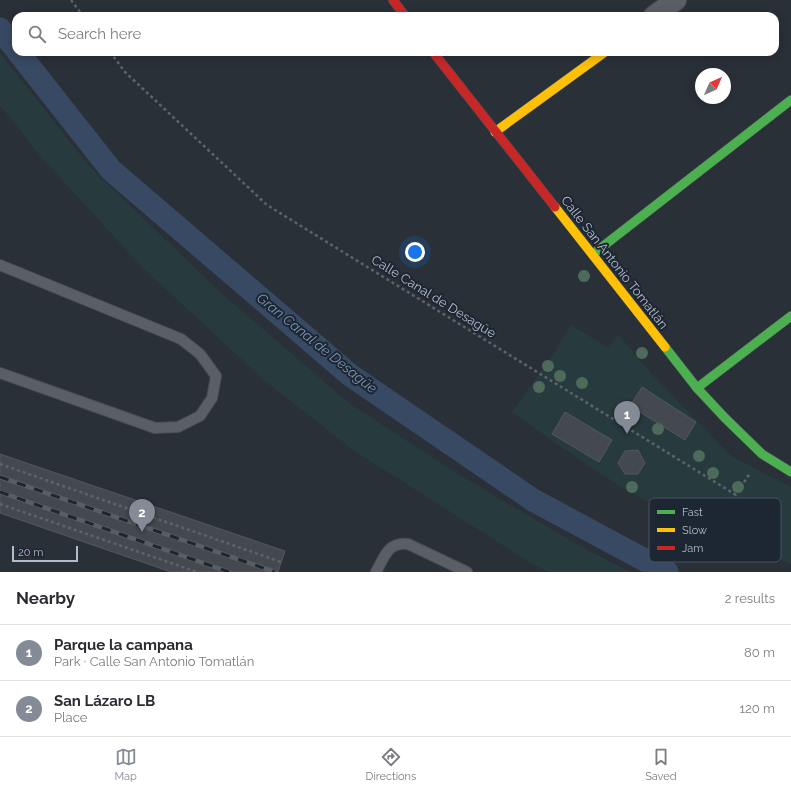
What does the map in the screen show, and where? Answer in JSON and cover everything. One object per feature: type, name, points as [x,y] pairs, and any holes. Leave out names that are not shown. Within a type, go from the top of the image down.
[{"type":"street","points":[[393,0],[402,12]]},
{"type":"street","points":[[660,12],[676,0]]},
{"type":"street","name":"Calle San Antonio Tomatlán","points":[[436,56],[697,388],[762,454],[791,472]]},
{"type":"street","points":[[495,132],[600,56]]},
{"type":"street","points":[[593,254],[791,100]]},
{"type":"street","points":[[697,388],[791,316]]},
{"type":"lane","points":[[0,265],[181,339],[200,354],[216,376],[212,398],[200,416],[178,426],[155,428],[0,373]]},
{"type":"lane","points":[[376,572],[390,548],[395,544],[402,543],[408,544],[467,572]]},
{"type":"path","points":[[71,0],[80,12]]},
{"type":"path","name":"Calle Canal de Desagüe","points":[[113,56],[125,72],[267,205],[736,495],[762,454]]},
{"type":"path","points":[[0,464],[281,562]]},
{"type":"path","points":[[0,504],[197,572]]},
{"type":"green space","points":[[0,53],[89,166],[220,292],[350,404],[455,472],[578,545],[630,572],[549,572],[531,563],[356,452],[265,381],[142,267],[43,159],[0,105]]},
{"type":"green space","points":[[571,325],[609,348],[618,334],[648,370],[731,456],[791,487],[791,564],[781,560],[781,498],[649,498],[649,502],[598,472],[512,412],[556,350]]},
{"type":"building","points":[[642,387],[696,422],[685,440],[630,406]]},
{"type":"building","points":[[565,412],[612,440],[599,462],[552,434]]},
{"type":"building","points":[[638,450],[645,463],[638,474],[625,474],[618,463],[625,451]]},
{"type":"building","points":[[0,454],[285,551],[278,572],[171,572],[0,513]]},
{"type":"waterway","name":"Gran Canal de Desagüe","points":[[0,29],[12,44]]},
{"type":"waterway","name":"Gran Canal de Desagüe","points":[[21,56],[111,170],[350,375],[533,500],[667,572]]},
{"type":"railway","points":[[0,477],[275,572]]},
{"type":"railway","points":[[0,492],[229,572]]},
{"type":"traffic: fast","points":[[593,254],[791,100]]},
{"type":"traffic: fast","points":[[697,388],[791,316]]},
{"type":"traffic: fast","points":[[665,347],[697,388],[725,418],[762,454],[791,472]]},
{"type":"traffic: slow","points":[[495,132],[600,56]]},
{"type":"traffic: slow","points":[[555,207],[665,347]]},
{"type":"traffic: jam","points":[[393,0],[402,12]]},
{"type":"traffic: jam","points":[[436,56],[555,207]]},
{"type":"place","name":"Parque la campana","points":[[627,434]]},
{"type":"place","name":"San Lázaro LB","points":[[142,532]]}]
